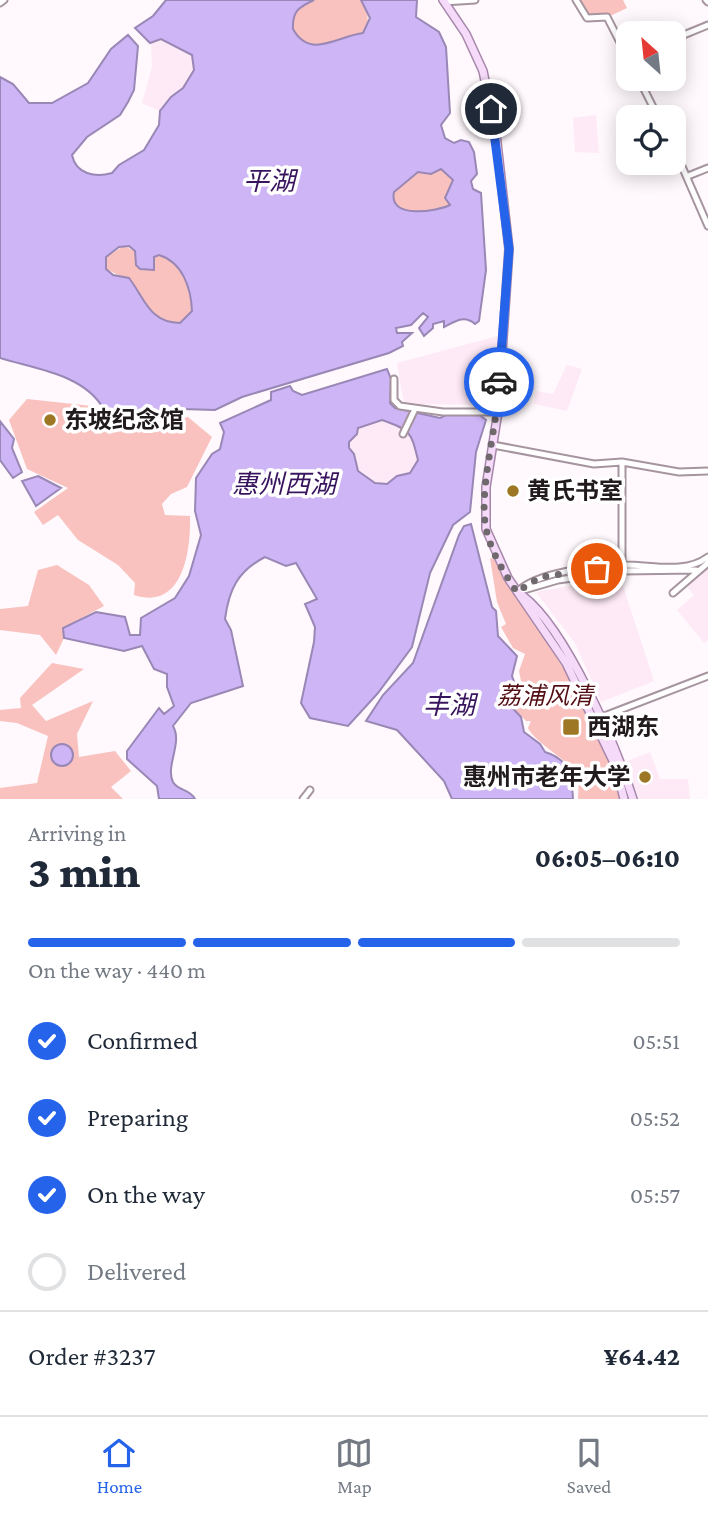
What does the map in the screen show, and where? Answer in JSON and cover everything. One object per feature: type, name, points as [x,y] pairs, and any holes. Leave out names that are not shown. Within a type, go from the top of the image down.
[{"type":"main road","points":[[443,1],[466,34],[483,71],[496,134],[509,249],[498,412],[486,487],[486,529],[517,592],[566,663],[616,767],[624,799]]},
{"type":"main road","points":[[517,592],[530,602],[558,636],[622,762],[633,799]]},
{"type":"street","points":[[443,1],[475,0]]},
{"type":"street","points":[[576,0],[587,18],[607,17],[616,35]]},
{"type":"street","points":[[686,34],[708,26]]},
{"type":"street","points":[[688,176],[708,168]]},
{"type":"street","points":[[686,172],[708,226]]},
{"type":"street","points":[[394,379],[394,400],[400,406],[443,412],[498,412]]},
{"type":"street","points":[[403,434],[415,409]]},
{"type":"street","points":[[493,445],[594,464],[622,462],[679,472],[708,471]]},
{"type":"street","points":[[622,462],[622,565]]},
{"type":"street","points":[[673,593],[708,557]]},
{"type":"street","points":[[517,592],[558,580],[622,571],[698,567],[708,563]]},
{"type":"street","points":[[517,592],[540,577],[622,565],[698,567]]},
{"type":"street","points":[[599,718],[708,676]]},
{"type":"street","points":[[303,799],[310,790]]},
{"type":"shaded area","points":[[161,38],[192,55],[195,70],[183,88],[171,97],[160,111],[142,103],[152,67],[151,44]]},
{"type":"shaded area","points":[[596,115],[599,153],[575,152],[573,118]]},
{"type":"shaded area","points":[[498,336],[495,405],[406,404],[397,363]]},
{"type":"shaded area","points":[[567,365],[582,369],[567,411],[534,404],[536,391],[553,394]]},
{"type":"shaded area","points":[[382,420],[402,425],[410,434],[414,440],[418,461],[410,473],[397,476],[387,484],[375,483],[358,471],[354,454],[349,448],[349,442],[358,428]]},
{"type":"shaded area","points":[[708,567],[708,640],[704,643],[677,610],[694,595],[686,585]]},
{"type":"shaded area","points":[[620,577],[654,681],[601,702],[575,643],[536,592]]},
{"type":"shaded area","name":"惠州市老年大学","points":[[650,752],[660,779],[688,779],[690,799],[639,799],[625,762]]},
{"type":"green space","points":[[314,0],[361,0],[367,7],[368,26],[363,33],[319,45],[309,45],[301,41],[295,33],[292,19],[299,7]]},
{"type":"green space","points":[[578,0],[623,0],[627,8],[610,16],[588,16]]},
{"type":"green space","points":[[441,169],[453,180],[446,194],[450,205],[415,212],[399,207],[394,201],[394,192],[419,172]]},
{"type":"green space","points":[[124,246],[135,251],[136,265],[155,267],[154,257],[163,256],[177,265],[186,283],[192,311],[180,323],[164,320],[149,311],[138,298],[132,282],[106,269],[106,257]]},
{"type":"green space","points":[[27,399],[92,406],[123,425],[188,417],[212,437],[187,487],[171,494],[162,504],[165,515],[190,516],[186,561],[174,586],[164,594],[151,598],[134,595],[135,583],[118,565],[78,540],[58,515],[43,525],[34,512],[68,488],[27,469],[9,420]]},
{"type":"green space","name":"荔浦风清","points":[[490,558],[496,560],[590,715],[617,777],[620,799],[578,799],[579,774],[531,733],[528,728],[531,721],[526,721],[507,702],[521,681],[519,671],[525,654],[513,648],[501,627],[506,624],[497,602]]},
{"type":"green space","points":[[57,565],[89,585],[104,606],[63,628],[64,638],[56,655],[40,635],[0,630],[0,609],[28,606],[38,570]]},
{"type":"green space","points":[[52,663],[84,669],[32,705],[46,721],[93,701],[77,734],[79,757],[115,751],[131,771],[111,787],[123,799],[0,799],[0,788],[37,783],[48,736],[17,723],[0,721],[0,710],[21,708],[20,698]]},
{"type":"water","name":"平湖","points":[[166,0],[314,0],[297,10],[293,29],[300,38],[316,45],[363,33],[370,18],[361,0],[417,0],[416,17],[439,32],[446,47],[450,113],[441,125],[445,138],[454,143],[461,140],[469,142],[474,152],[477,174],[471,181],[473,189],[481,193],[486,270],[479,321],[475,324],[459,320],[444,327],[444,321],[433,324],[433,328],[424,336],[419,328],[428,317],[423,313],[411,325],[396,328],[397,333],[412,333],[402,342],[403,346],[389,353],[242,397],[215,410],[182,409],[129,414],[103,408],[83,387],[71,380],[0,358],[0,77],[13,84],[29,103],[52,103],[88,83],[111,49],[128,35],[138,46],[134,90],[120,115],[87,137],[72,155],[78,167],[87,173],[112,173],[119,165],[144,150],[159,125],[160,111],[171,97],[183,88],[194,70],[192,55],[161,39],[150,43],[135,28],[153,16]],"holes":[[[441,169],[453,180],[445,198],[450,205],[415,211],[399,207],[394,201],[394,192],[418,172],[431,174]],[[129,246],[135,251],[136,265],[140,269],[154,270],[154,257],[159,255],[167,258],[179,269],[190,293],[192,311],[180,323],[161,319],[154,314],[129,278],[113,275],[106,269],[106,257],[119,247]]]},
{"type":"water","name":"惠州西湖","points":[[387,369],[391,379],[390,403],[395,408],[440,418],[453,412],[478,414],[486,420],[476,452],[470,512],[453,525],[430,573],[412,647],[378,693],[348,726],[310,718],[301,703],[315,627],[305,604],[317,599],[296,563],[286,566],[265,557],[248,568],[232,590],[225,619],[231,630],[243,686],[191,703],[173,726],[176,740],[171,776],[178,787],[195,799],[159,799],[157,786],[127,759],[127,751],[159,708],[164,714],[174,706],[167,687],[167,674],[154,669],[142,646],[124,651],[64,638],[63,628],[96,612],[125,617],[130,635],[140,635],[141,618],[175,598],[189,576],[201,535],[195,511],[196,478],[212,454],[220,449],[224,432],[220,423],[271,400],[271,392],[290,386],[293,391],[302,395]],"holes":[[[382,420],[408,433],[414,443],[418,460],[410,473],[397,476],[387,484],[375,483],[358,471],[349,442],[357,434],[358,428]]]},
{"type":"water","points":[[0,421],[14,439],[12,448],[22,472],[13,478],[0,460]]},
{"type":"water","points":[[38,476],[61,488],[36,506],[22,481]]},
{"type":"water","name":"丰湖","points":[[471,524],[492,607],[496,611],[498,636],[517,656],[512,676],[515,684],[503,698],[521,717],[524,732],[568,769],[573,799],[452,799],[444,781],[397,730],[366,721],[383,695],[413,663],[459,535],[464,526]]},
{"type":"water","points":[[58,744],[66,744],[73,751],[73,759],[66,766],[58,766],[51,759],[51,751]]},
{"type":"way so far","points":[[499,382],[498,412],[484,514],[491,544],[508,578],[517,592],[526,583],[540,577],[597,569]]},
{"type":"place","name":"东坡纪念馆","points":[[50,420]]},
{"type":"place","name":"黄氏书室","points":[[513,491]]},
{"type":"place","name":"西湖东","points":[[571,727]]},
{"type":"place","name":"惠州市老年大学","points":[[645,777]]},
{"type":"route","points":[[491,109],[509,249],[499,382]]}]
